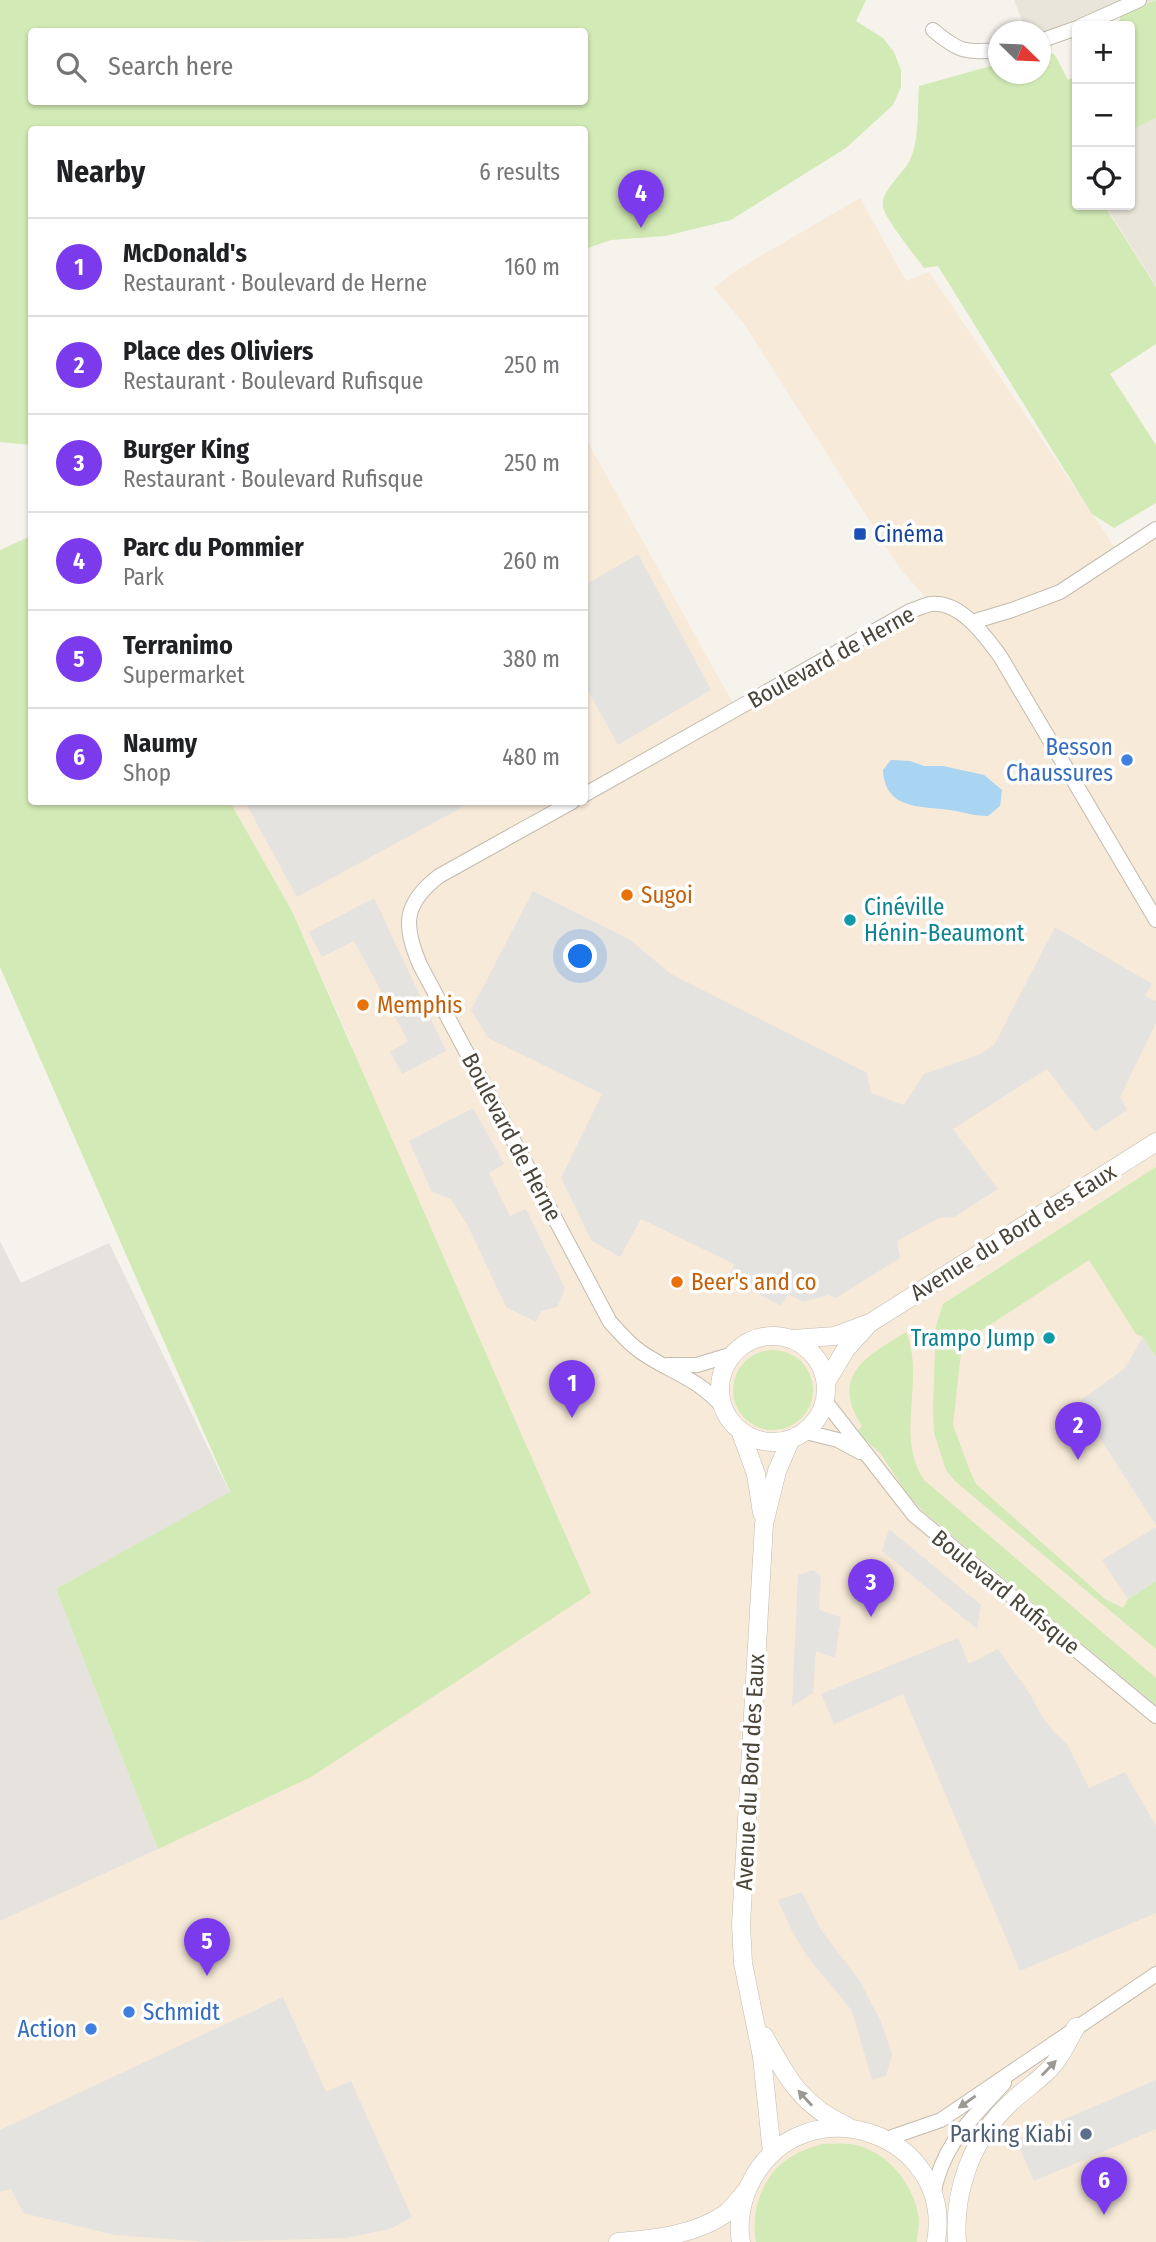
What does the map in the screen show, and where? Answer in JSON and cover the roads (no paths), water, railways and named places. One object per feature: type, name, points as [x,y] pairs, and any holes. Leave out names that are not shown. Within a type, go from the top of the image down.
[{"type":"street","points":[[1092,21],[1139,0]]},
{"type":"street","points":[[933,30],[949,44],[970,53],[988,51]]},
{"type":"street","points":[[1051,37],[1072,30]]},
{"type":"street","points":[[1156,529],[1060,592],[972,622],[1000,656],[1156,920]]},
{"type":"street","name":"Boulevard de Herne","points":[[588,793],[910,611],[932,604],[944,605],[972,622]]},
{"type":"street","name":"Boulevard de Herne","points":[[567,805],[439,876],[424,888],[415,897],[411,908],[409,933],[420,965],[610,1322],[640,1352],[693,1380],[709,1391],[723,1407]]},
{"type":"street","name":"Avenue du Bord des Eaux","points":[[792,1339],[835,1336],[870,1323],[1156,1142]]},
{"type":"street","name":"Avenue du Bord des Eaux","points":[[826,1382],[846,1349],[870,1323]]},
{"type":"street","points":[[760,1337],[792,1339],[805,1346],[822,1368],[826,1382],[825,1401],[816,1421],[806,1432],[790,1441],[770,1443],[755,1440],[741,1433],[730,1421],[723,1407],[719,1393],[725,1366],[733,1354],[745,1344],[760,1337]]},
{"type":"street","points":[[667,1366],[697,1365],[733,1354]]},
{"type":"street","name":"Boulevard Rufisque","points":[[825,1401],[914,1515],[1156,1716]]},
{"type":"street","name":"Boulevard Rufisque","points":[[806,1432],[838,1440],[868,1456]]},
{"type":"street","name":"Avenue du Bord des Eaux","points":[[741,1433],[757,1474],[764,1524]]},
{"type":"street","name":"Avenue du Bord des Eaux","points":[[772,2153],[762,2057],[743,1963],[741,1924],[764,1524],[777,1471],[790,1441]]},
{"type":"street","points":[[886,2138],[941,2120],[1076,2026],[1149,1982],[1156,1974]]},
{"type":"street","name":"Avenue du Bord des Eaux","points":[[754,2019],[789,2078],[807,2102],[825,2116],[850,2127]]},
{"type":"street","points":[[957,2242],[957,2211],[964,2172],[977,2147],[1006,2106],[1053,2065],[1076,2026]]},
{"type":"street","points":[[933,2195],[940,2168],[954,2138],[1023,2063]]},
{"type":"street","points":[[618,2242],[659,2237],[709,2223],[727,2213],[746,2190],[758,2168],[772,2153],[795,2137],[822,2128],[850,2127],[886,2138],[915,2162],[933,2195],[938,2227],[936,2242]]},
{"type":"street","points":[[741,2242],[741,2213],[746,2190]]},
{"type":"water","points":[[891,760],[910,761],[924,766],[943,766],[984,775],[1002,790],[1000,806],[988,816],[906,804],[890,793],[885,783],[883,770]]},
{"type":"place","name":"Parc du Pommier","points":[[641,228]]},
{"type":"place","name":"Cinéma","points":[[860,534]]},
{"type":"place","name":"Besson Chaussures","points":[[1127,760]]},
{"type":"place","name":"Sugoi","points":[[627,895]]},
{"type":"place","name":"Cinéville Hénin-Beaumont","points":[[850,920]]},
{"type":"place","name":"Memphis","points":[[363,1005]]},
{"type":"place","name":"Beer's and co","points":[[677,1282]]},
{"type":"place","name":"Trampo Jump","points":[[1049,1338]]},
{"type":"place","name":"McDonald's","points":[[572,1418]]},
{"type":"place","name":"Place des Oliviers","points":[[1078,1460]]},
{"type":"place","name":"Burger King","points":[[871,1617]]},
{"type":"place","name":"Terranimo","points":[[207,1976]]},
{"type":"place","name":"Schmidt","points":[[129,2012]]},
{"type":"place","name":"Action","points":[[91,2029]]},
{"type":"place","name":"Parking Kiabi","points":[[1086,2134]]},
{"type":"place","name":"Naumy","points":[[1104,2215]]}]
